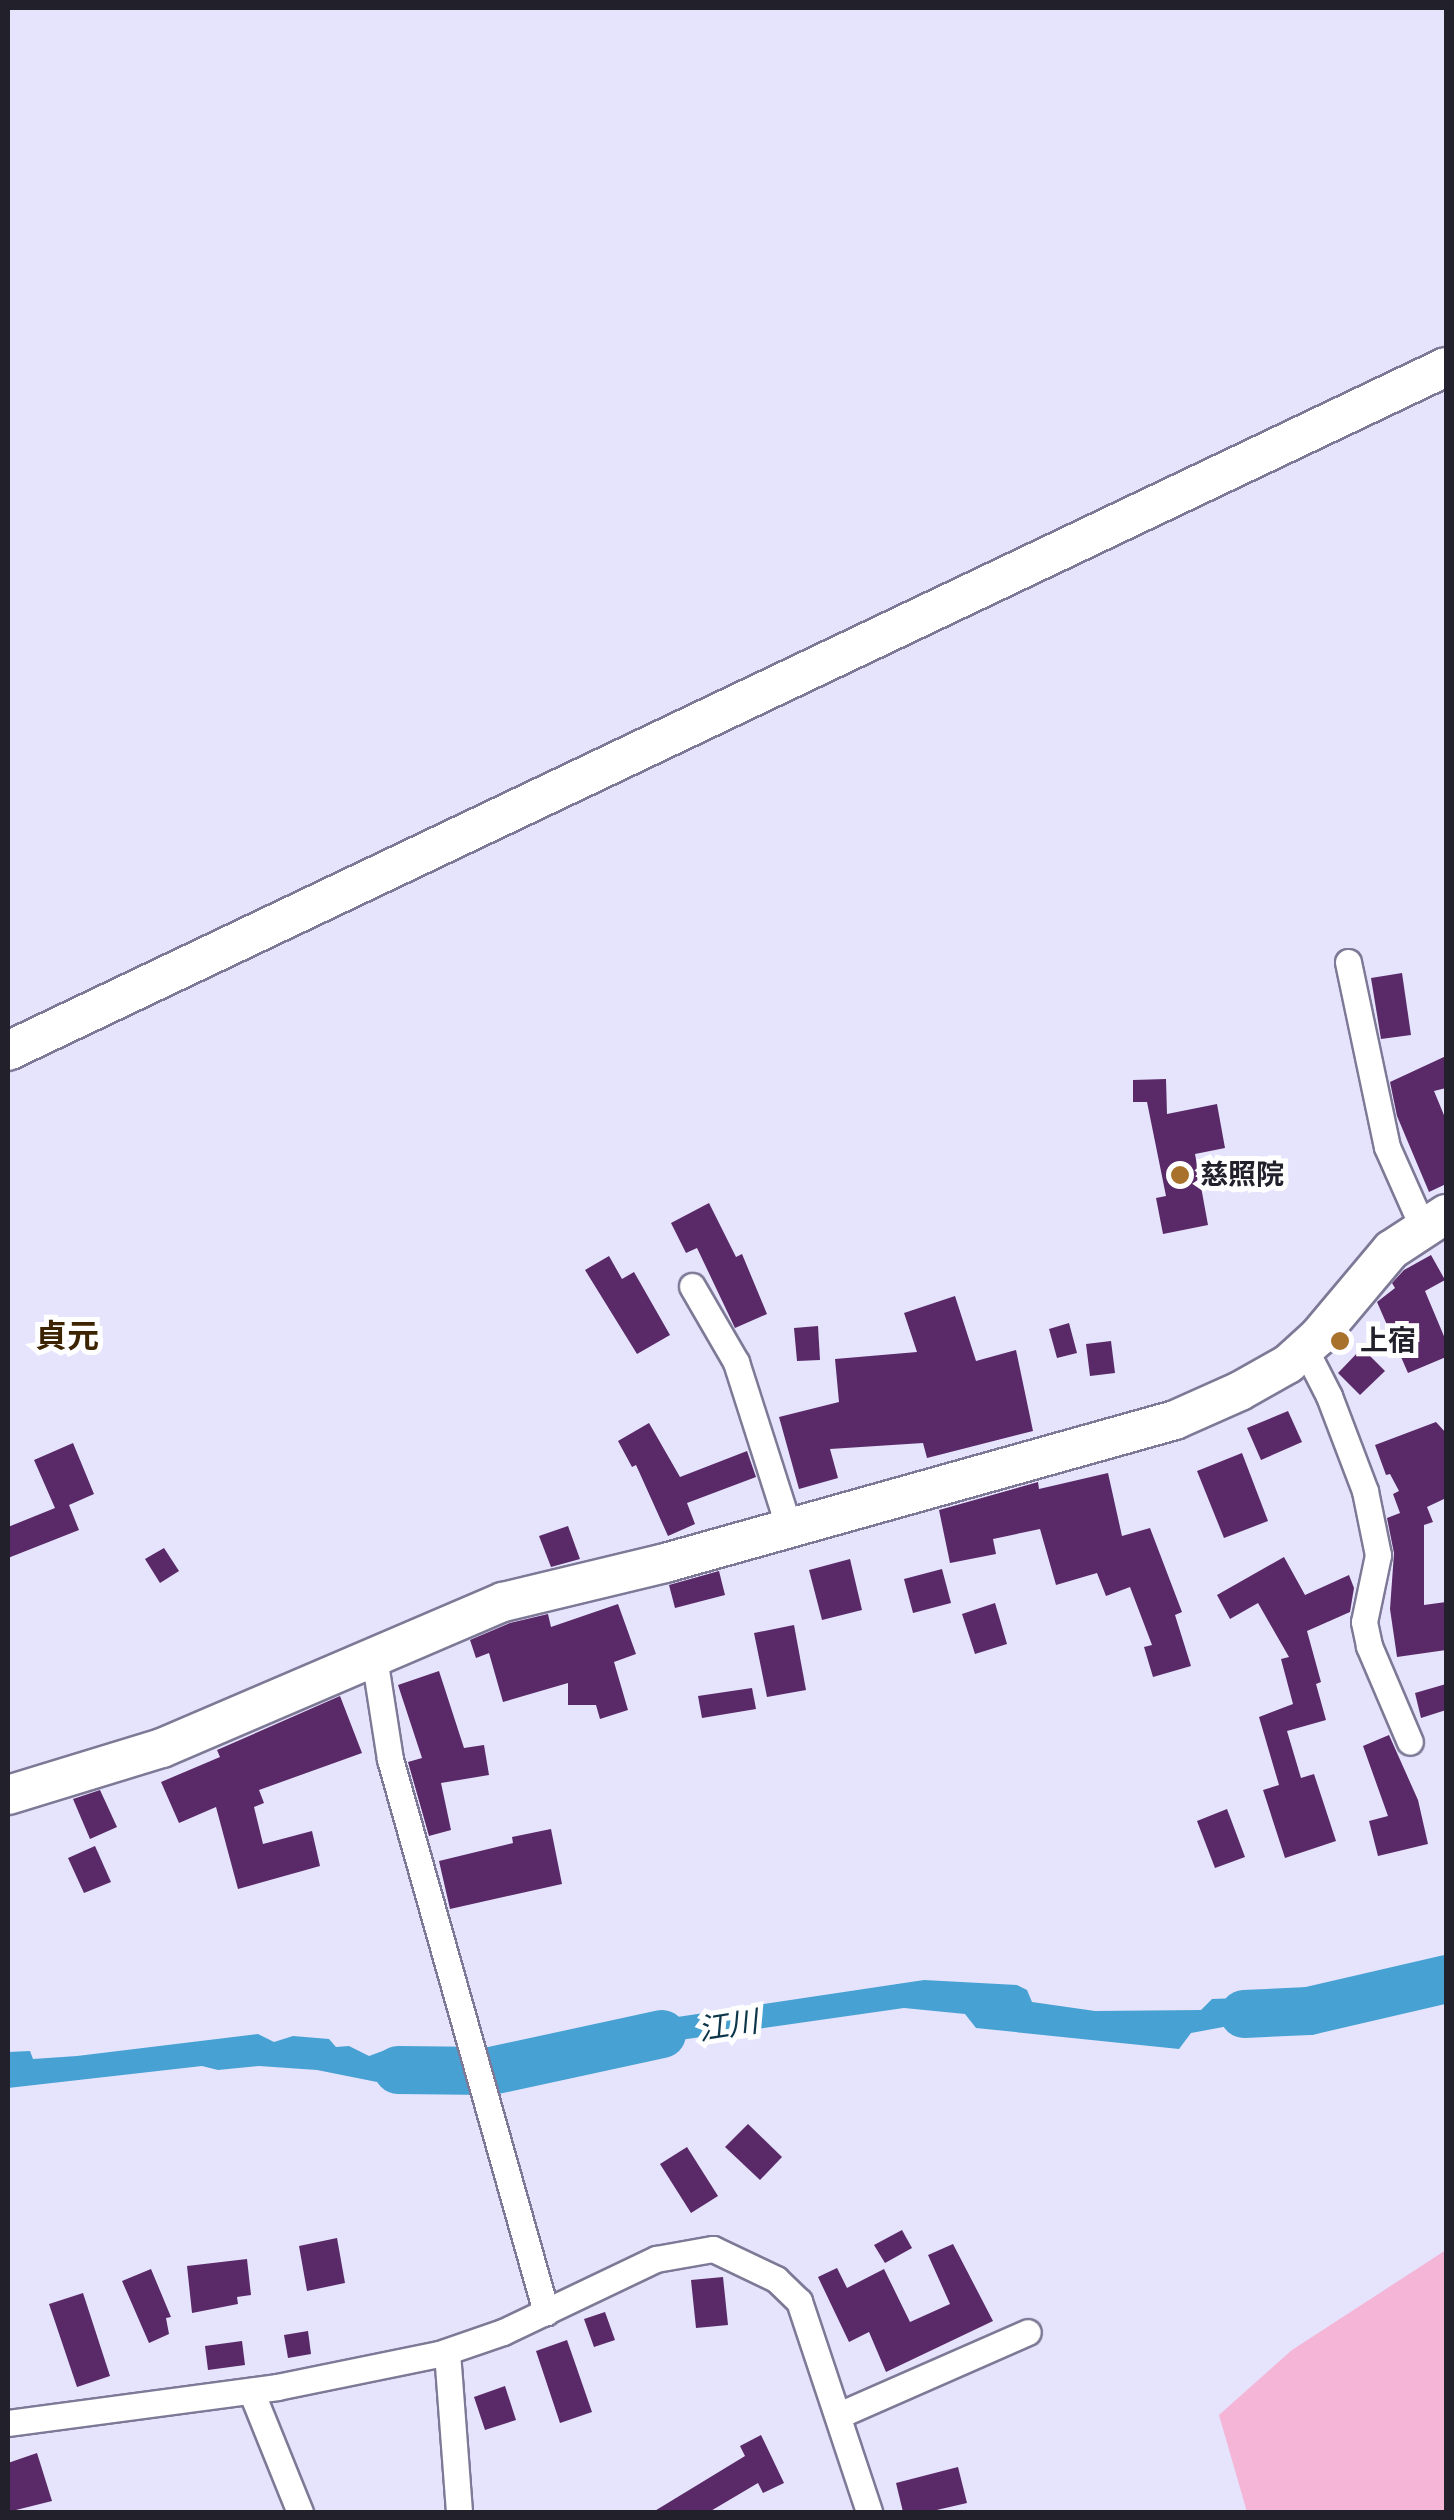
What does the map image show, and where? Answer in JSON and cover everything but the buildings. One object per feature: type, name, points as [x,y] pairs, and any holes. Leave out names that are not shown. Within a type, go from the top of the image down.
[{"type":"street","points":[[8,1051],[1446,367]]},
{"type":"street","points":[[8,1795],[162,1748],[504,1602],[789,1528],[1174,1420],[1240,1392],[1305,1349],[1390,1250],[1435,1221],[1387,1147],[1348,962]]},
{"type":"street","points":[[692,1286],[736,1362],[789,1528]]},
{"type":"street","points":[[1305,1349],[1329,1396],[1365,1491],[1378,1556],[1364,1622],[1368,1646],[1410,1742]]},
{"type":"street","points":[[374,1657],[390,1759],[546,2312]]},
{"type":"street","points":[[8,2423],[250,2391],[447,2352],[546,2312],[656,2259],[713,2250],[776,2279],[799,2301],[869,2512]]},
{"type":"street","points":[[839,2415],[1028,2332]]},
{"type":"street","points":[[447,2352],[459,2512]]},
{"type":"street","points":[[250,2391],[300,2512]]},
{"type":"shaded area","points":[[1446,2250],[1446,2512],[1247,2512],[1219,2415],[1292,2350]]},
{"type":"water","points":[[924,1980],[1017,1985],[1027,1990],[1032,2002],[1095,2011],[1201,2010],[1212,1999],[1288,1996],[1291,2005],[1309,2011],[1191,2033],[1179,2049],[976,2028],[965,2014],[904,2008],[603,2051],[597,2046],[601,2032],[624,2025]]},
{"type":"water","points":[[258,2034],[274,2042],[293,2036],[329,2039],[336,2047],[349,2046],[369,2056],[388,2049],[434,2059],[457,2051],[469,2091],[402,2087],[317,2070],[259,2066],[218,2070],[202,2066],[8,2088],[8,2052],[30,2051],[33,2059],[77,2056]]},
{"type":"waterway","name":"江川","points":[[1244,2014],[1309,2011],[1446,1979]]},
{"type":"waterway","name":"江川","points":[[398,2070],[491,2071],[662,2034]]},
{"type":"place","name":"慈照院","points":[[1180,1175]]},
{"type":"place","name":"上宿","points":[[1340,1341]]},
{"type":"district","name":"貞元","points":[[67,1336]]}]
